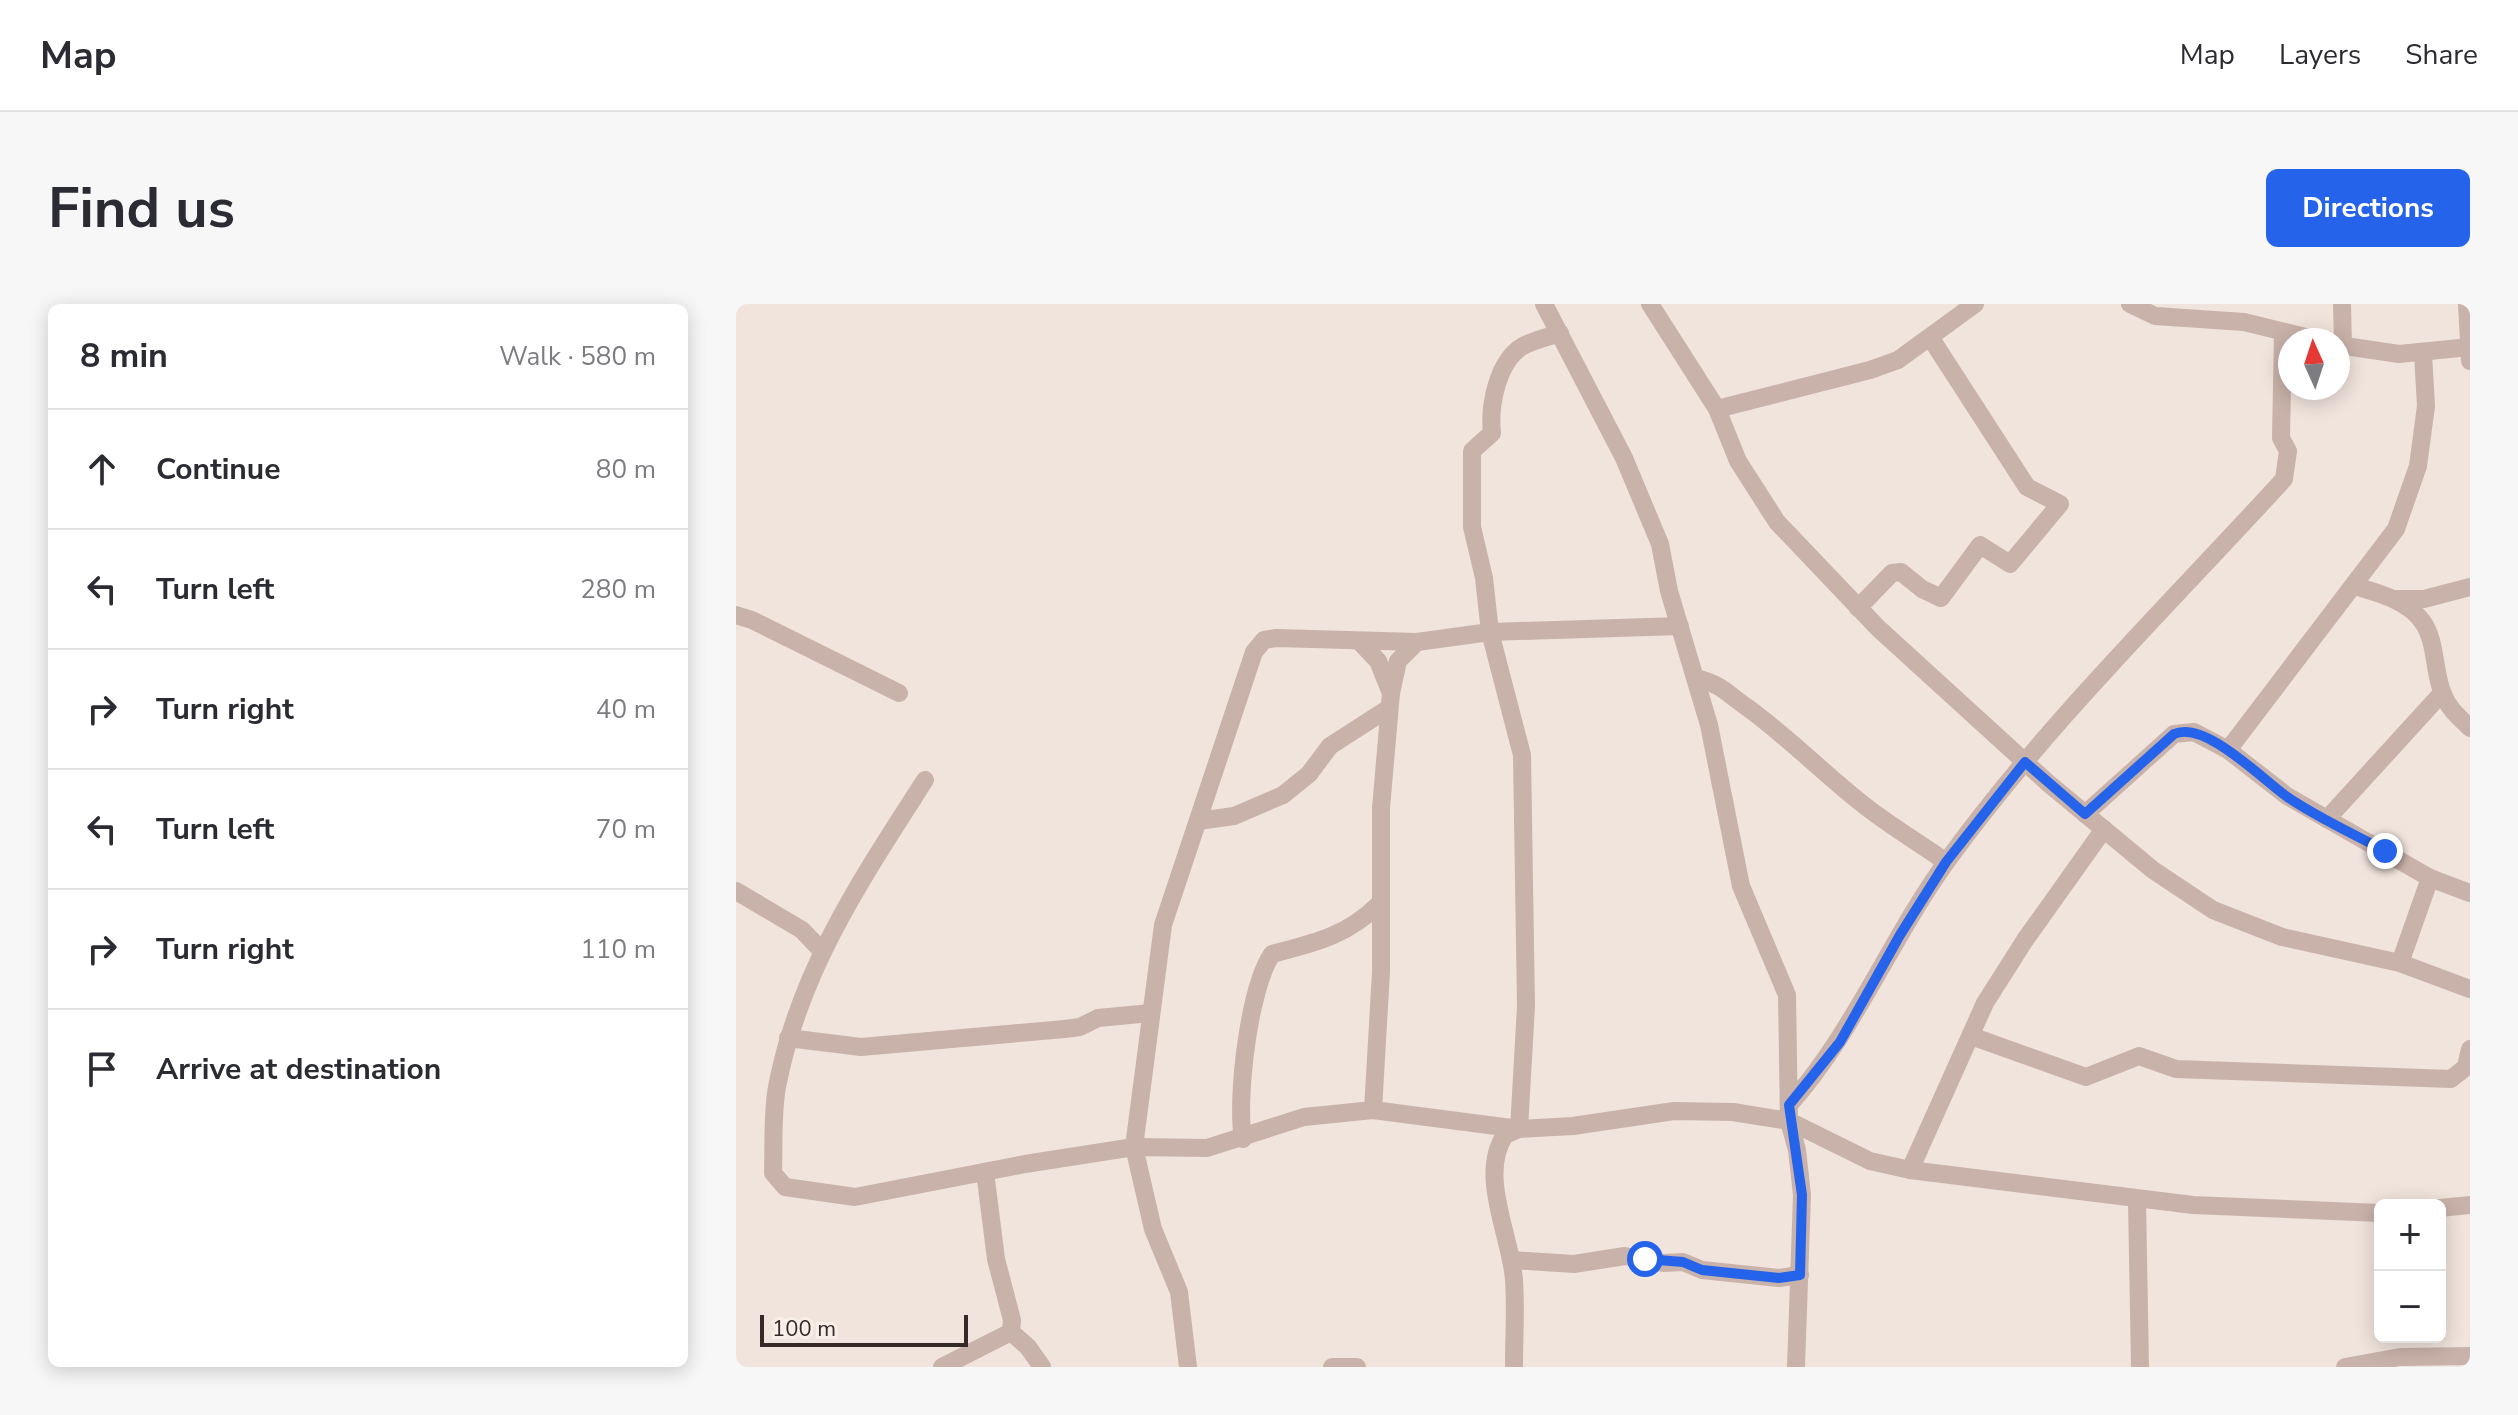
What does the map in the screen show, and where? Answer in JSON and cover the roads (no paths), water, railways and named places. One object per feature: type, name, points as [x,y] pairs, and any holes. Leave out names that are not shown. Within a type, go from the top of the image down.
[{"type":"street","points":[[1544,304],[1648,510],[1709,725],[1741,886],[1787,995],[1789,1113],[1802,1195],[1796,1367]]},
{"type":"street","points":[[1650,304],[1717,409],[1738,461],[1777,522],[1858,608],[2085,814],[2153,870],[2213,910],[2282,937],[2400,963],[2470,989]]},
{"type":"street","points":[[1717,409],[1898,360],[1975,304]]},
{"type":"street","points":[[2130,304],[2155,316],[2185,312],[2278,331]]},
{"type":"street","points":[[2341,328],[2342,304]]},
{"type":"street","points":[[2350,348],[2423,354],[2469,352],[2467,304]]},
{"type":"street","points":[[1519,1129],[1526,1006],[1522,755],[1490,632],[1484,578],[1472,527],[1472,451],[1492,433],[1489,411],[1504,368],[1521,347],[1560,333]]},
{"type":"street","points":[[1858,608],[1892,573],[1901,572],[1922,589],[1941,598],[1980,545],[2010,564],[2060,504],[2027,487],[1930,337]]},
{"type":"street","points":[[2228,750],[2396,529],[2414,479],[2426,406],[2423,354]]},
{"type":"street","points":[[1789,1113],[1840,1042],[1900,935],[1946,862],[2085,690],[2284,479],[2288,451],[2281,438],[2282,400]]},
{"type":"street","points":[[2355,586],[2394,599],[2421,619],[2430,638],[2442,693],[2453,712],[2470,728]]},
{"type":"street","points":[[2394,599],[2424,599],[2470,587]]},
{"type":"street","points":[[736,615],[899,693]]},
{"type":"street","points":[[1188,1367],[1179,1292],[1153,1229],[1134,1147],[1163,925],[1254,652],[1264,640],[1276,638],[1417,642],[1490,632],[1680,626]]},
{"type":"street","points":[[1359,641],[1378,661],[1390,700]]},
{"type":"street","points":[[1373,1110],[1381,972],[1381,808],[1390,700],[1398,661],[1417,642]]},
{"type":"street","points":[[1696,678],[1718,684],[1733,693],[1745,707],[1771,722],[1861,803],[1946,862]]},
{"type":"street","points":[[2327,819],[2442,693]]},
{"type":"street","points":[[1198,821],[1234,816],[1283,795],[1309,774],[1330,746],[1390,700]]},
{"type":"street","points":[[2085,814],[2177,732],[2194,732],[2228,750],[2287,796],[2430,878],[2470,893]]},
{"type":"street","points":[[925,780],[838,917],[788,1038],[777,1091],[773,1173],[785,1187],[855,1197],[1134,1147],[1207,1148],[1304,1117],[1373,1110],[1519,1129],[1573,1126],[1674,1111],[1789,1113],[1870,1161],[1910,1170],[2137,1200],[2374,1213]]},
{"type":"street","points":[[1910,1170],[1985,1003],[2025,940],[2104,829]]},
{"type":"street","points":[[2400,963],[2430,878]]},
{"type":"street","points":[[736,891],[802,930],[822,951]]},
{"type":"street","points":[[1243,1139],[1240,1118],[1248,1039],[1260,972],[1272,954],[1318,944],[1350,929],[1379,904]]},
{"type":"street","points":[[788,1038],[861,1047],[1065,1029],[1080,1027],[1098,1018],[1151,1013]]},
{"type":"street","points":[[1971,1036],[2086,1077],[2139,1056],[2176,1069],[2451,1079],[2466,1067],[2470,1049]]},
{"type":"street","points":[[1514,1367],[1512,1260],[1498,1201],[1495,1163],[1505,1135],[1519,1129]]},
{"type":"street","points":[[985,1172],[996,1259],[1012,1320],[1011,1332]]},
{"type":"street","points":[[2137,1200],[2140,1367]]},
{"type":"street","points":[[2446,1207],[2470,1205]]},
{"type":"street","points":[[1512,1260],[1574,1264],[1625,1256],[1663,1263],[1683,1262],[1702,1270],[1779,1278],[1800,1275]]},
{"type":"street","points":[[942,1367],[1011,1332]]},
{"type":"street","points":[[1011,1332],[1028,1347],[1042,1367]]},
{"type":"street","points":[[2345,1367],[2400,1357],[2470,1356]]},
{"type":"street","points":[[1332,1367],[1357,1367]]}]
